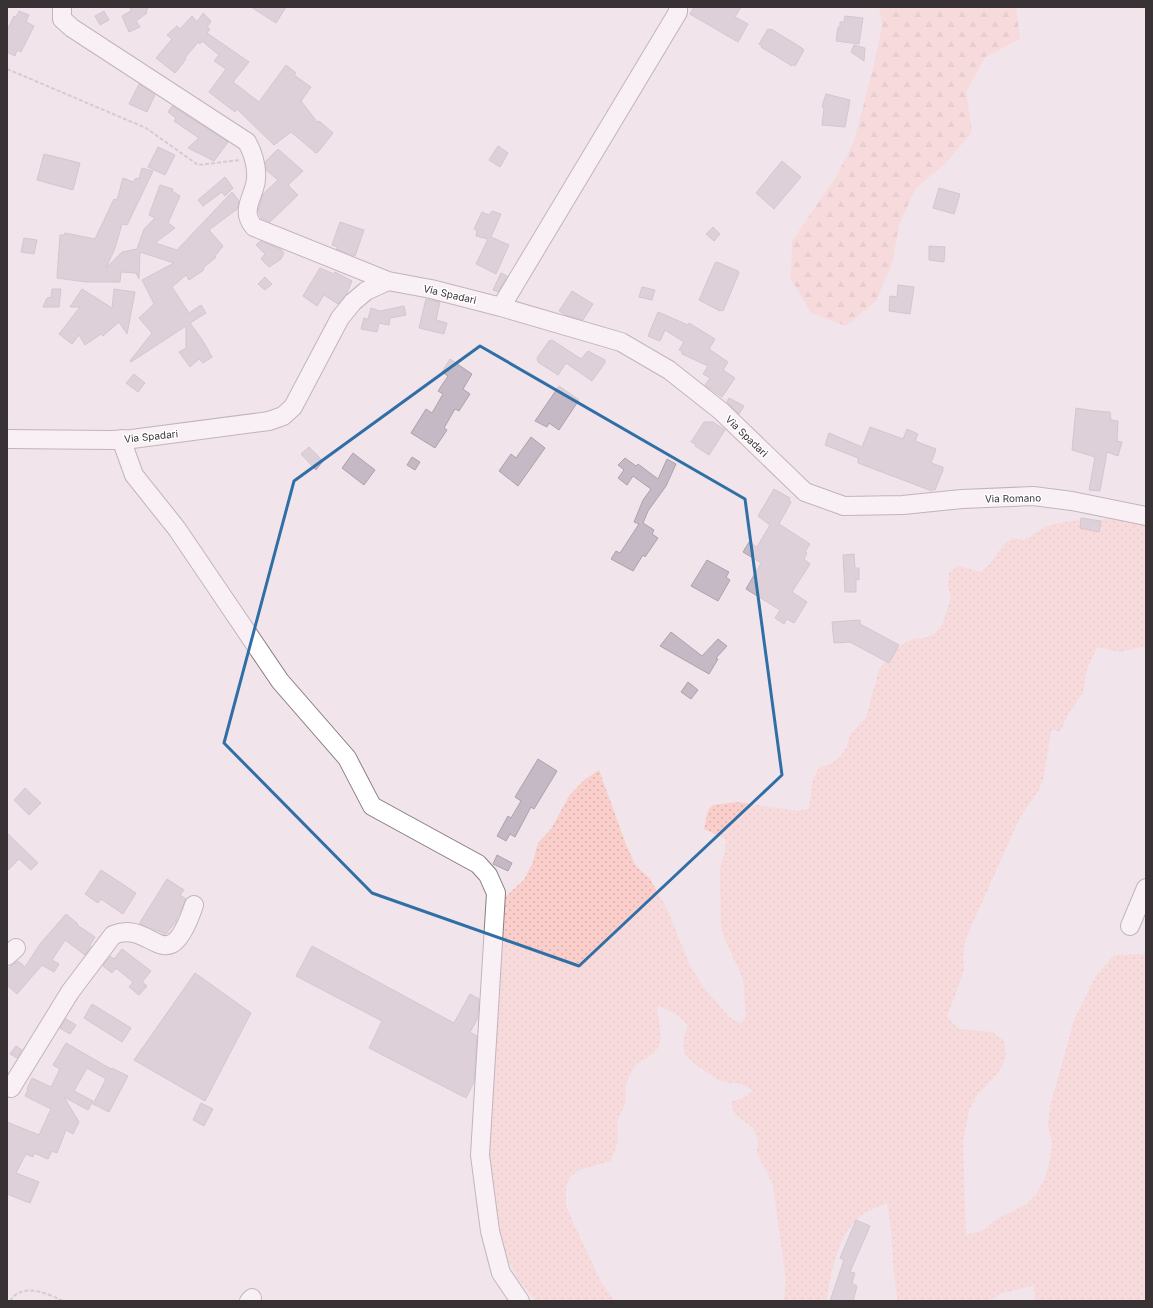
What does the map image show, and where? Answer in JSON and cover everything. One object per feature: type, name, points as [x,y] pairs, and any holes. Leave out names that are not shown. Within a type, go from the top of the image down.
[{"type":"street","points":[[62,7],[62,19],[65,23],[236,133],[247,142],[255,161],[256,180],[249,201],[248,211],[248,220],[254,227],[388,281]]},
{"type":"street","points":[[501,307],[678,12],[678,7]]},
{"type":"street","name":"Via Spadari","points":[[7,439],[121,440],[269,421],[283,416],[293,407],[340,318],[353,302],[366,291],[388,281],[431,289],[501,307],[621,342],[669,370],[721,411],[805,492],[844,506],[903,505]]},
{"type":"street","points":[[121,440],[134,475],[177,529],[280,681],[347,758],[372,806],[478,864],[488,875],[496,893],[480,1155],[490,1231],[501,1273],[520,1301]]},
{"type":"street","name":"Via Romano","points":[[903,505],[962,499],[1034,496],[1072,501],[1146,516]]},
{"type":"street","points":[[1130,926],[1146,888]]},
{"type":"street","points":[[7,1086],[11,1088],[70,992],[113,935],[122,932],[138,935],[158,944],[169,945],[176,942],[182,935],[194,905]]},
{"type":"path","points":[[7,69],[146,128],[198,165],[236,159],[255,161]]},
{"type":"path","points":[[10,1301],[18,1293],[31,1290],[63,1301]]},
{"type":"highlighted area","points":[[480,346],[745,499],[782,775],[579,966],[372,893],[224,743],[294,481]]},
{"type":"green space","points":[[879,7],[1016,7],[1020,39],[985,57],[966,92],[972,132],[946,163],[915,189],[899,225],[892,263],[876,301],[846,326],[811,313],[791,279],[792,241],[836,177],[854,141],[874,65],[882,26]]},
{"type":"green space","points":[[1107,518],[1146,523],[1146,646],[1120,652],[1097,647],[1087,669],[1083,693],[1068,714],[1060,732],[1054,730],[1051,731],[1044,776],[1039,790],[1020,817],[966,938],[963,954],[964,970],[947,1017],[959,1029],[992,1032],[1004,1041],[1006,1057],[999,1072],[977,1095],[969,1110],[963,1143],[966,1235],[982,1231],[995,1220],[1025,1205],[1037,1193],[1045,1178],[1050,1160],[1052,1142],[1048,1125],[1050,1107],[1074,1020],[1095,977],[1114,955],[1146,954],[1146,1301],[1035,1301],[1034,1285],[1000,1294],[990,1301],[898,1301],[894,1277],[891,1227],[887,1203],[859,1217],[845,1234],[836,1256],[826,1301],[784,1301],[786,1280],[773,1185],[757,1153],[758,1141],[754,1129],[735,1114],[731,1102],[743,1098],[753,1091],[741,1084],[719,1080],[692,1062],[685,1053],[683,1047],[683,1041],[688,1026],[679,1016],[660,1006],[657,1007],[661,1037],[659,1047],[653,1054],[635,1065],[626,1083],[625,1103],[617,1122],[618,1142],[611,1161],[578,1170],[570,1177],[566,1186],[566,1207],[601,1282],[615,1301],[536,1301],[518,1279],[499,1243],[485,1148],[505,897],[524,880],[533,862],[538,843],[551,829],[569,796],[583,781],[599,770],[625,842],[635,865],[650,879],[668,911],[691,968],[705,989],[729,1017],[741,1024],[746,1016],[743,979],[724,937],[721,925],[720,869],[725,851],[726,839],[704,829],[708,810],[713,805],[738,802],[797,811],[809,809],[812,783],[816,773],[820,767],[831,764],[841,756],[847,746],[850,735],[866,717],[879,670],[903,644],[913,639],[925,638],[936,633],[943,623],[951,597],[948,585],[949,573],[958,566],[981,572],[990,564],[1003,546],[1012,538],[1024,540],[1049,525],[1082,520],[1091,523]]},
{"type":"building","points":[[130,7],[148,7],[147,13],[136,21],[140,27],[129,32],[122,16],[131,11]]},
{"type":"building","points":[[251,7],[286,7],[276,23]]},
{"type":"building","points":[[694,7],[741,7],[735,17],[748,24],[738,42],[690,14]]},
{"type":"building","points":[[19,11],[29,15],[26,22],[34,26],[21,52],[17,50],[15,56],[7,52],[7,30],[14,16],[16,17]]},
{"type":"building","points":[[104,11],[109,20],[100,25],[95,16]]},
{"type":"building","points":[[203,13],[211,21],[207,27],[210,29],[207,33],[249,62],[233,82],[259,102],[286,65],[296,73],[294,75],[311,87],[301,101],[318,123],[319,121],[333,133],[318,152],[316,153],[291,132],[274,145],[237,109],[235,112],[209,92],[226,69],[214,61],[219,55],[202,41],[200,44],[198,42],[175,73],[156,58],[172,39],[167,35],[177,26],[180,29],[192,16],[197,22]]},
{"type":"building","points":[[845,16],[863,18],[859,44],[836,41],[838,27],[840,27],[840,22],[844,22]]},
{"type":"building","points":[[768,29],[771,29],[804,50],[795,66],[793,64],[792,66],[761,47],[762,46],[759,44]]},
{"type":"building","points":[[854,45],[865,48],[864,61],[851,52]]},
{"type":"building","points":[[139,84],[155,95],[147,112],[129,104]]},
{"type":"building","points":[[826,94],[850,100],[845,127],[822,125],[824,109],[822,106]]},
{"type":"building","points":[[172,106],[228,142],[214,161],[188,148],[199,138],[174,121],[176,118],[168,112]]},
{"type":"building","points":[[498,146],[508,153],[500,167],[489,160]]},
{"type":"building","points":[[158,147],[175,155],[165,175],[148,167]]},
{"type":"building","points":[[278,149],[303,171],[288,185],[298,195],[270,222],[261,218],[258,210],[263,194],[278,180],[266,170],[265,162]]},
{"type":"building","points":[[44,154],[80,163],[73,190],[37,180]]},
{"type":"building","points":[[782,161],[801,177],[774,209],[756,193]]},
{"type":"building","points":[[142,168],[153,171],[127,225],[122,224],[115,248],[106,268],[122,252],[137,249],[144,229],[155,218],[149,215],[160,185],[173,189],[172,191],[180,196],[168,223],[175,228],[155,243],[177,250],[232,192],[239,201],[237,209],[209,230],[223,246],[215,256],[216,257],[203,268],[204,270],[189,280],[186,275],[172,287],[189,313],[201,305],[206,313],[190,323],[212,357],[203,363],[199,359],[190,367],[179,352],[186,348],[186,326],[131,362],[130,361],[152,333],[139,318],[154,304],[142,280],[174,263],[140,252],[139,279],[136,273],[121,272],[120,282],[86,282],[57,278],[60,235],[64,235],[65,233],[95,239],[114,199],[117,200],[123,178],[133,182],[136,178],[139,179]]},
{"type":"building","points":[[225,177],[233,188],[225,196],[222,192],[203,206],[198,200]]},
{"type":"building","points":[[939,188],[960,194],[954,214],[933,208]]},
{"type":"building","points":[[492,211],[501,214],[491,237],[509,245],[496,274],[476,264],[488,239],[476,236],[477,230],[474,229],[482,212],[489,215]]},
{"type":"building","points":[[340,222],[364,230],[355,256],[336,249],[337,247],[332,245]]},
{"type":"building","points":[[713,227],[720,234],[714,241],[706,234]]},
{"type":"building","points":[[24,238],[37,240],[34,254],[21,252]]},
{"type":"building","points":[[260,241],[281,249],[284,253],[281,259],[269,267],[261,259],[265,254],[256,245]]},
{"type":"building","points":[[929,246],[945,247],[944,262],[929,260]]},
{"type":"building","points":[[717,262],[738,271],[739,273],[723,311],[720,311],[699,300],[715,263]]},
{"type":"building","points":[[320,268],[334,274],[335,272],[352,281],[347,293],[338,304],[324,295],[317,306],[303,296]]},
{"type":"building","points":[[501,273],[507,276],[498,292],[493,290]]},
{"type":"building","points":[[265,277],[272,284],[265,290],[258,284]]},
{"type":"building","points":[[898,285],[914,287],[910,314],[889,311],[890,296],[897,297]]},
{"type":"building","points":[[642,287],[655,290],[652,300],[639,297]]},
{"type":"building","points":[[52,289],[61,289],[59,307],[43,307],[47,298],[51,297]]},
{"type":"building","points":[[82,289],[112,308],[114,289],[135,292],[127,334],[119,322],[103,336],[101,334],[85,345],[79,335],[72,344],[59,334],[80,307],[70,307]]},
{"type":"building","points":[[572,291],[593,304],[583,320],[566,315],[559,311]]},
{"type":"building","points":[[426,299],[440,302],[436,320],[447,323],[444,334],[419,328]]},
{"type":"building","points":[[404,306],[406,315],[390,318],[389,325],[379,323],[377,332],[361,329],[364,318],[368,319],[371,308],[380,311]]},
{"type":"building","points":[[658,312],[688,325],[689,323],[715,339],[709,349],[728,362],[723,370],[735,378],[722,397],[705,385],[710,378],[703,374],[708,366],[682,354],[682,351],[679,350],[684,342],[665,330],[660,341],[648,336]]},
{"type":"building","points":[[552,340],[581,359],[588,351],[605,360],[605,363],[592,381],[566,363],[558,375],[538,362],[537,358],[549,341]]},
{"type":"building","points":[[450,359],[472,374],[463,389],[470,394],[459,411],[455,409],[444,428],[447,430],[435,448],[411,433],[426,409],[432,413],[443,394],[438,391],[448,376],[442,372]]},
{"type":"building","points":[[134,374],[145,383],[138,392],[126,383]]},
{"type":"building","points":[[559,386],[579,400],[559,430],[549,423],[547,427],[535,421]]},
{"type":"building","points":[[729,398],[744,406],[739,414],[727,402]]},
{"type":"building","points":[[1076,408],[1110,412],[1111,420],[1118,421],[1117,441],[1122,442],[1118,456],[1107,452],[1100,491],[1089,490],[1095,457],[1072,450]]},
{"type":"building","points":[[704,422],[713,422],[725,430],[709,455],[695,446],[696,444],[691,442]]},
{"type":"building","points":[[870,427],[903,439],[907,429],[918,434],[915,441],[936,449],[931,463],[943,467],[943,470],[935,490],[933,489],[932,491],[858,463],[858,458],[825,445],[829,433],[862,447]]},
{"type":"building","points":[[531,437],[545,448],[518,486],[499,471],[511,454],[516,458]]},
{"type":"building","points":[[309,447],[323,461],[316,470],[301,454]]},
{"type":"building","points":[[353,453],[375,470],[364,485],[342,468]]},
{"type":"building","points":[[412,457],[420,462],[415,470],[407,465]]},
{"type":"building","points":[[625,458],[636,466],[638,464],[658,479],[667,459],[676,464],[666,486],[648,511],[643,523],[654,530],[652,534],[658,538],[645,557],[643,555],[633,571],[611,559],[616,551],[620,553],[639,524],[634,522],[643,500],[651,489],[633,476],[627,485],[618,478],[624,470],[618,465]]},
{"type":"building","points":[[774,489],[790,498],[789,500],[791,502],[779,524],[810,544],[805,552],[807,553],[804,559],[810,564],[792,592],[807,602],[794,623],[787,619],[784,624],[775,618],[780,610],[746,589],[761,563],[743,552],[749,542],[757,547],[770,525],[758,516]]},
{"type":"building","points":[[1081,518],[1101,521],[1099,532],[1080,528]]},
{"type":"building","points":[[854,554],[855,568],[859,568],[859,580],[856,579],[856,592],[845,592],[843,555]]},
{"type":"building","points":[[707,560],[729,572],[726,577],[730,580],[718,601],[691,586]]},
{"type":"building","points":[[860,620],[860,624],[899,645],[889,663],[850,642],[834,643],[832,622]]},
{"type":"building","points":[[671,632],[702,656],[718,639],[727,646],[716,658],[718,659],[709,674],[660,646]]},
{"type":"building","points":[[688,682],[698,690],[691,699],[681,692]]},
{"type":"building","points":[[538,759],[557,771],[534,809],[531,807],[515,837],[510,834],[506,841],[497,836],[508,816],[511,818],[521,801],[515,797]]},
{"type":"building","points":[[25,788],[41,803],[29,815],[14,800]]},
{"type":"building","points":[[7,833],[38,863],[31,870],[19,859],[7,871]]},
{"type":"building","points":[[497,855],[512,863],[508,871],[493,864]]},
{"type":"building","points":[[101,870],[136,893],[123,914],[101,899],[98,903],[85,894]]},
{"type":"building","points":[[167,879],[184,890],[180,895],[186,899],[175,923],[166,934],[139,924]]},
{"type":"building","points":[[66,914],[78,924],[77,925],[95,937],[90,945],[91,946],[85,955],[65,940],[52,960],[59,964],[54,972],[42,965],[17,994],[7,985],[7,969],[18,961],[25,967],[40,944]]},
{"type":"building","points":[[312,946],[454,1023],[470,994],[479,999],[478,1018],[470,1032],[477,1036],[474,1082],[466,1098],[369,1048],[382,1021],[296,976]]},
{"type":"building","points":[[122,949],[151,971],[142,982],[147,986],[139,995],[129,987],[133,982],[116,968],[112,973],[103,966],[110,956],[114,959]]},
{"type":"building","points":[[195,973],[251,1013],[205,1101],[134,1060]]},
{"type":"building","points":[[92,1004],[131,1028],[122,1042],[84,1018]]},
{"type":"building","points":[[66,1019],[76,1025],[70,1034],[60,1028]]},
{"type":"building","points":[[66,1043],[111,1069],[112,1068],[128,1076],[109,1112],[93,1104],[106,1079],[87,1068],[74,1091],[93,1101],[88,1110],[64,1097],[79,1122],[73,1134],[66,1130],[57,1153],[52,1151],[48,1159],[34,1153],[33,1157],[26,1154],[16,1173],[39,1182],[30,1203],[7,1194],[7,1122],[39,1135],[51,1109],[25,1096],[28,1090],[27,1089],[32,1078],[51,1087],[60,1069],[53,1065]]},
{"type":"building","points":[[16,1046],[22,1050],[17,1058],[10,1054]]},
{"type":"building","points":[[201,1103],[213,1109],[204,1126],[193,1120]]},
{"type":"building","points":[[856,1220],[870,1226],[850,1272],[855,1273],[852,1283],[857,1286],[853,1301],[830,1301],[844,1260],[840,1258]]}]
